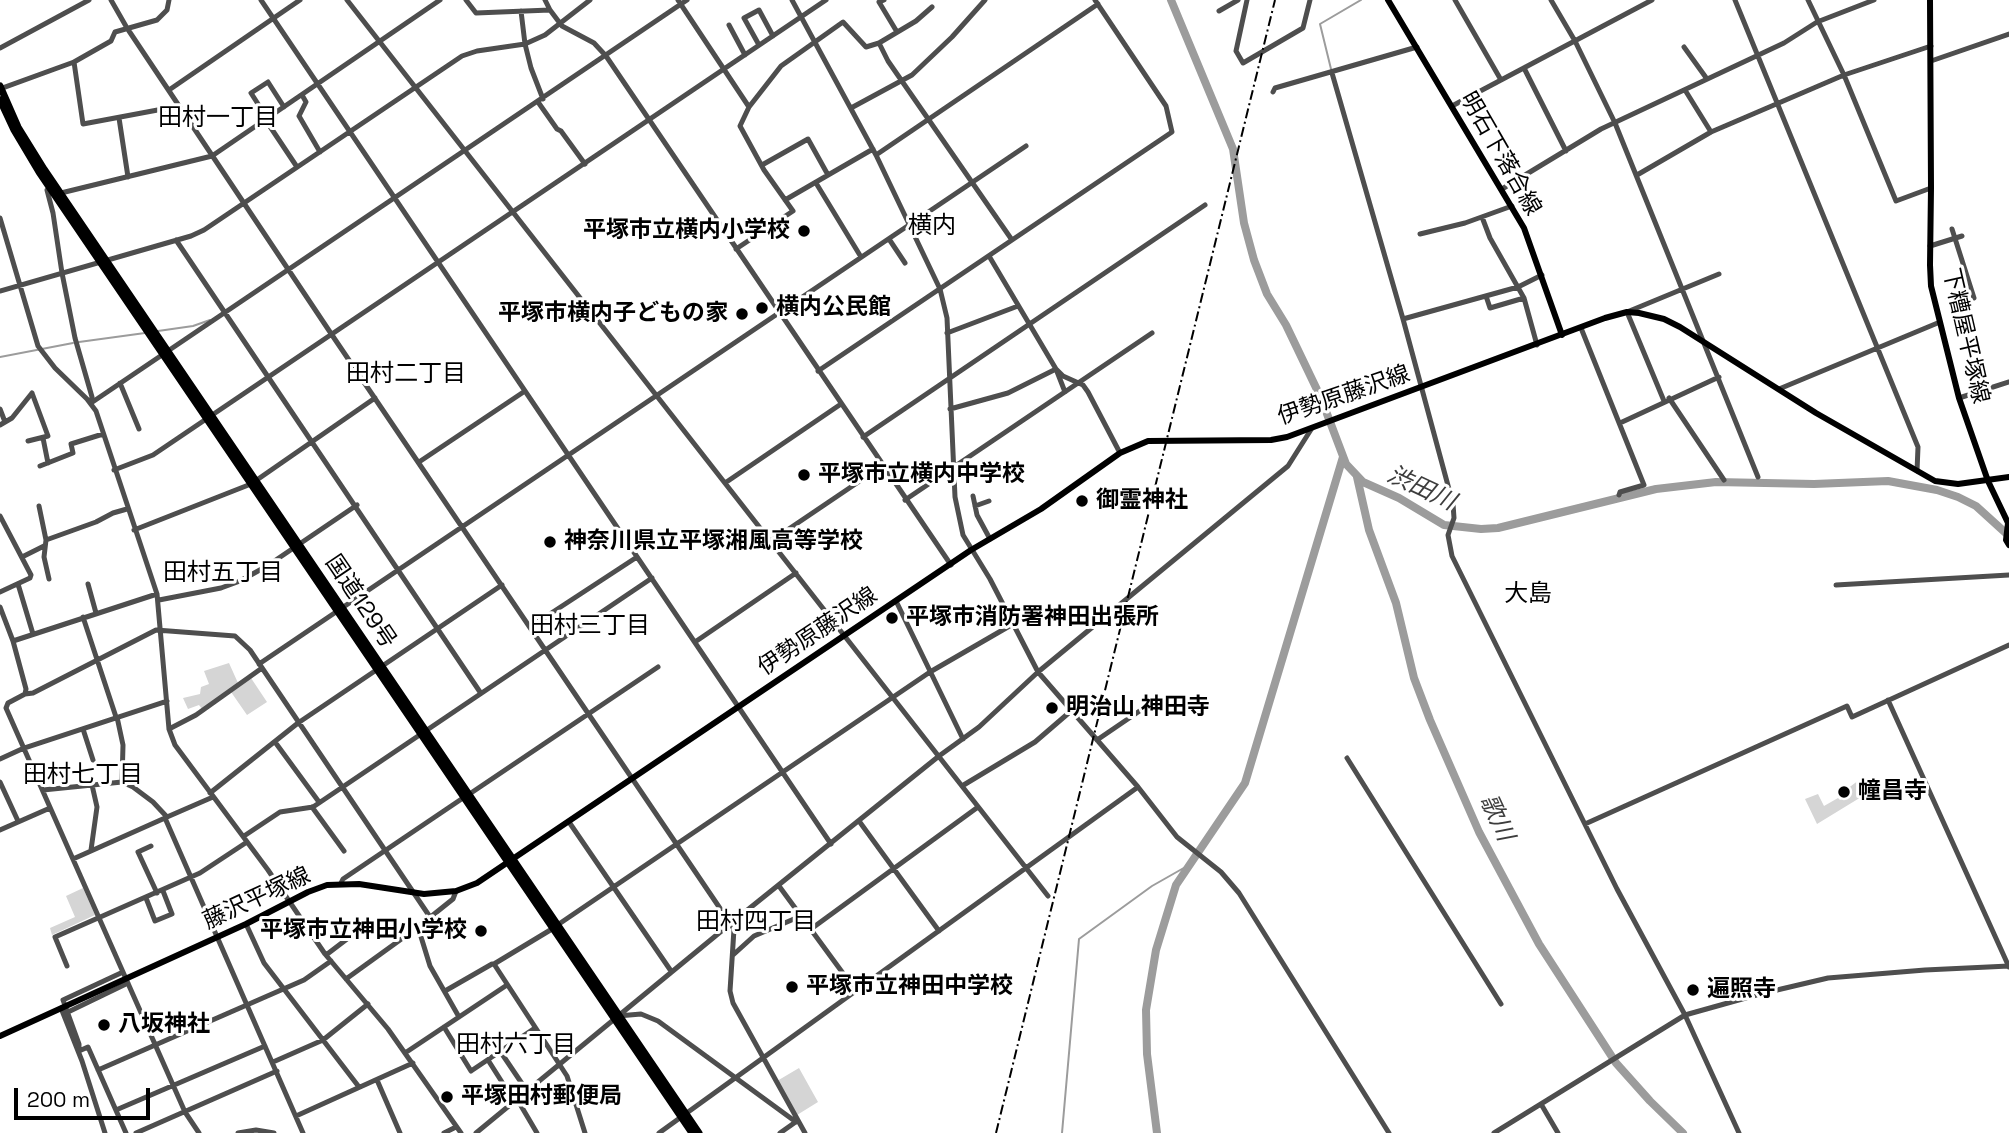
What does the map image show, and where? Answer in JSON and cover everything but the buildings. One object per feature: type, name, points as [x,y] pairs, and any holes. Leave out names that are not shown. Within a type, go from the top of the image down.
[{"type":"highway","name":"国道129号","points":[[0,88],[57,200],[103,260],[692,1133]]},
{"type":"highway","name":"国道129号","points":[[0,100],[27,152],[57,200],[103,260]]},
{"type":"highway","name":"国道129号","points":[[683,1116],[699,1133]]},
{"type":"main road","name":"明石下落合線","points":[[1388,0],[1524,228],[1562,335]]},
{"type":"main road","name":"下糟屋平塚線","points":[[1930,0],[1931,286],[1959,398],[1988,481],[2008,523],[2007,538]]},
{"type":"main road","name":"伊勢原藤沢線","points":[[510,862],[971,550],[1041,509],[1119,453],[1148,442],[1271,440],[1312,428],[1627,312],[1664,319],[1704,341],[1916,472],[1945,484],[2009,477]]},
{"type":"main road","name":"藤沢平塚線","points":[[0,1036],[246,924],[308,892],[341,883],[413,893],[456,891],[477,883],[510,862]]},
{"type":"street","points":[[0,48],[89,0]]},
{"type":"street","points":[[111,0],[244,204],[734,929],[730,991],[733,1003],[805,1133]]},
{"type":"street","points":[[0,88],[74,62],[111,41],[115,32],[157,20],[167,10],[169,0]]},
{"type":"street","points":[[261,0],[831,844]]},
{"type":"street","points":[[169,90],[300,0]]},
{"type":"street","points":[[347,0],[1048,895]]},
{"type":"street","points":[[91,403],[92,397],[75,338],[62,273],[53,214],[57,200],[128,177],[212,156],[440,0]]},
{"type":"street","points":[[466,0],[476,13],[550,10]]},
{"type":"street","points":[[545,0],[559,23],[594,43],[606,56],[950,565]]},
{"type":"street","points":[[0,291],[204,230],[462,56],[538,39],[590,0]]},
{"type":"street","points":[[91,403],[606,56],[680,2],[687,0]]},
{"type":"street","points":[[792,0],[874,152],[945,304],[952,468],[959,526],[971,550],[990,579],[1038,672],[1138,787],[1177,837],[1221,872],[1239,893],[1389,1133]]},
{"type":"street","points":[[114,470],[153,455],[826,0]]},
{"type":"street","points":[[884,0],[879,2],[897,32]]},
{"type":"street","points":[[851,108],[903,80],[935,54],[985,0]]},
{"type":"street","points":[[1219,11],[1238,0]]},
{"type":"street","points":[[1247,0],[1236,51],[1243,63],[1303,28],[1310,0]]},
{"type":"street","points":[[1455,0],[1501,80]]},
{"type":"street","points":[[1551,0],[1575,41],[1615,122],[1758,477]]},
{"type":"street","points":[[1452,106],[1652,0]]},
{"type":"street","points":[[1735,0],[1918,447],[1919,468],[1916,472]]},
{"type":"street","points":[[1808,0],[1816,22],[1844,75],[1896,201],[1931,188]]},
{"type":"street","points":[[1502,189],[1615,122],[1784,43],[1816,22],[1874,0]]},
{"type":"street","points":[[680,2],[749,107]]},
{"type":"street","points":[[785,200],[874,152],[929,118],[1096,2],[1166,106],[1172,132],[818,371]]},
{"type":"street","points":[[736,249],[793,211],[740,126],[749,107],[781,66],[843,22],[866,47],[916,21],[932,7]]},
{"type":"street","points":[[759,46],[744,18],[759,10],[773,36]]},
{"type":"street","points":[[521,11],[525,44],[541,100],[557,129],[585,163]]},
{"type":"street","points":[[729,25],[746,55]]},
{"type":"street","points":[[1931,61],[2009,34]]},
{"type":"street","points":[[878,43],[1012,240]]},
{"type":"street","points":[[1637,175],[1711,132],[1844,75],[1931,46]]},
{"type":"street","points":[[1273,92],[1275,88],[1417,47]]},
{"type":"street","points":[[1684,47],[1707,79]]},
{"type":"street","points":[[74,62],[83,124],[179,106]]},
{"type":"street","points":[[1524,68],[1566,151]]},
{"type":"street","points":[[1332,73],[1453,504],[1454,518],[1448,536],[1452,556],[1641,936],[1685,1015],[1739,1133]]},
{"type":"street","points":[[284,107],[268,82],[251,93],[297,167]]},
{"type":"street","points":[[1685,90],[1711,132]]},
{"type":"street","points":[[302,95],[306,102],[299,117],[320,152]]},
{"type":"street","points":[[119,118],[128,177]]},
{"type":"street","points":[[762,165],[808,139],[828,175]]},
{"type":"street","points":[[170,729],[196,715],[339,610],[1026,146]]},
{"type":"street","points":[[816,183],[862,257]]},
{"type":"street","points":[[863,437],[1205,205]]},
{"type":"street","points":[[1420,234],[1512,206]]},
{"type":"street","points":[[53,214],[65,210]]},
{"type":"street","points":[[1482,217],[1490,238],[1524,298],[1537,345]]},
{"type":"street","points":[[0,218],[40,349],[96,411],[158,597],[170,729],[175,745],[326,955],[413,1063],[461,1133]]},
{"type":"street","points":[[1952,229],[1974,298]]},
{"type":"street","points":[[1930,246],[1962,236]]},
{"type":"street","points":[[889,239],[905,263]]},
{"type":"street","points":[[176,240],[481,692]]},
{"type":"street","points":[[989,256],[1056,369],[1065,392]]},
{"type":"street","points":[[1719,274],[1627,312],[1667,399],[1724,480]]},
{"type":"street","points":[[1403,320],[1518,287],[1542,275]]},
{"type":"street","points":[[1486,296],[1490,307],[1524,298]]},
{"type":"street","points":[[947,333],[1018,306]]},
{"type":"street","points":[[1779,389],[1940,322]]},
{"type":"street","points":[[1581,328],[1644,485],[1620,492],[1619,495]]},
{"type":"street","points":[[905,500],[1152,333]]},
{"type":"street","points":[[1056,369],[1088,392],[1119,453]]},
{"type":"street","points":[[950,409],[1008,393],[1056,369]]},
{"type":"street","points":[[1620,423],[1719,377]]},
{"type":"street","points":[[1959,398],[2009,382]]},
{"type":"street","points":[[120,383],[139,429]]},
{"type":"street","points":[[419,462],[525,391]]},
{"type":"street","points":[[0,409],[3,423],[12,418],[32,393],[48,436],[28,441]]},
{"type":"street","points":[[134,530],[253,482],[375,398]]},
{"type":"street","points":[[725,483],[841,404]]},
{"type":"street","points":[[475,1133],[671,971],[939,756],[979,727],[1038,672],[1288,466],[1312,428]]},
{"type":"street","points":[[40,466],[73,453],[71,444],[103,434]]},
{"type":"street","points":[[43,438],[48,463]]},
{"type":"street","points":[[771,541],[882,466]]},
{"type":"street","points":[[973,496],[976,515],[990,538]]},
{"type":"street","points":[[975,506],[989,501]]},
{"type":"street","points":[[13,641],[96,613],[158,597],[221,588],[240,581],[357,505]]},
{"type":"street","points":[[39,506],[49,579]]},
{"type":"street","points":[[22,557],[45,543],[127,509]]},
{"type":"street","points":[[0,516],[31,575],[30,578],[0,592]]},
{"type":"street","points":[[530,627],[637,557]]},
{"type":"street","points":[[695,642],[796,573]]},
{"type":"street","points":[[1836,585],[2007,575],[2009,584]]},
{"type":"street","points":[[48,939],[192,877],[280,812],[313,807],[544,648],[652,578]]},
{"type":"street","points":[[18,584],[33,634]]},
{"type":"street","points":[[88,584],[96,613]]},
{"type":"street","points":[[73,859],[207,801],[298,723],[502,585]]},
{"type":"street","points":[[896,601],[963,739]]},
{"type":"street","points":[[0,607],[13,641],[26,694]]},
{"type":"street","points":[[83,617],[117,717],[123,745],[122,782]]},
{"type":"street","points":[[444,991],[554,927],[930,672],[1013,624]]},
{"type":"street","points":[[199,1133],[185,1112],[155,1046],[6,705],[160,630],[235,636],[245,644],[430,917]]},
{"type":"street","points":[[1585,824],[1847,706],[1852,717],[2009,645]]},
{"type":"street","points":[[341,883],[384,851],[658,667]]},
{"type":"street","points":[[1494,1133],[1685,1015],[1760,993],[1828,978],[1925,970],[2009,967],[2006,955],[1888,700]]},
{"type":"street","points":[[0,759],[24,748],[167,701]]},
{"type":"street","points":[[1097,740],[1141,709]]},
{"type":"street","points":[[962,786],[1035,741],[1071,712]]},
{"type":"street","points":[[83,729],[93,760]]},
{"type":"street","points":[[275,741],[319,802]]},
{"type":"street","points":[[1348,758],[1501,1004]]},
{"type":"street","points":[[0,782],[18,821]]},
{"type":"street","points":[[43,790],[122,782],[143,794],[166,818],[303,1133]]},
{"type":"street","points":[[91,851],[97,807],[92,785]]},
{"type":"street","points":[[659,1133],[1138,787]]},
{"type":"street","points":[[313,807],[344,851]]},
{"type":"street","points":[[811,929],[978,807]]},
{"type":"street","points":[[0,828],[50,808]]},
{"type":"street","points":[[569,821],[671,971]]},
{"type":"street","points":[[859,821],[939,931]]},
{"type":"street","points":[[146,898],[155,921],[172,914],[138,852],[150,846]]},
{"type":"street","points":[[779,886],[856,991]]},
{"type":"street","points":[[346,979],[453,899],[456,891]]},
{"type":"street","points":[[733,955],[754,936],[802,916]]},
{"type":"street","points":[[246,924],[264,963],[359,1087]]},
{"type":"street","points":[[418,927],[430,967],[459,1017]]},
{"type":"street","points":[[55,937],[67,966]]},
{"type":"street","points":[[326,955],[347,939]]},
{"type":"street","points":[[98,1070],[304,980],[331,961]]},
{"type":"street","points":[[494,964],[560,1064],[570,1083],[585,1133]]},
{"type":"street","points":[[405,1053],[508,985]]},
{"type":"street","points":[[273,1062],[323,1040],[368,1004]]},
{"type":"street","points":[[64,1008],[105,1133]]},
{"type":"street","points":[[616,1018],[632,1014],[649,1016],[797,1121]]},
{"type":"street","points":[[444,1027],[471,1071],[535,1028]]},
{"type":"street","points":[[116,1110],[265,1046]]},
{"type":"street","points":[[79,1051],[88,1047],[126,1133]]},
{"type":"street","points":[[500,1051],[527,1091]]},
{"type":"street","points":[[488,1060],[537,1133]]},
{"type":"street","points":[[296,1116],[413,1063]]},
{"type":"street","points":[[136,1133],[277,1071]]},
{"type":"street","points":[[377,1080],[400,1133]]},
{"type":"street","points":[[1541,1104],[1558,1133]]},
{"type":"street","points":[[780,1133],[797,1121]]},
{"type":"street","points":[[444,1133],[456,1127]]},
{"type":"street","points":[[238,1133],[256,1130],[274,1133]]},
{"type":"shaded area","points":[[229,663],[238,683],[202,709],[199,705],[188,709],[183,698],[200,694],[201,687],[209,684],[204,671]]},
{"type":"shaded area","points":[[251,678],[267,702],[247,715],[231,692]]},
{"type":"shaded area","points":[[1859,780],[1871,791],[1817,824],[1805,799],[1818,794],[1824,806],[1838,798],[1840,800],[1849,793],[1847,789]]},
{"type":"shaded area","points":[[83,888],[95,915],[52,935],[50,928],[75,917],[66,896]]},
{"type":"shaded area","points":[[799,1068],[818,1102],[797,1115],[777,1081]]},
{"type":"waterway","name":"渋田川","points":[[1171,0],[1233,149],[1244,223],[1267,294],[1286,325],[1321,398],[1346,464],[1363,482],[1399,498],[1444,525],[1481,529],[1498,528],[1656,489],[1716,482],[1814,484],[1888,481],[1937,490],[1958,497],[1976,506],[2009,536]]},
{"type":"waterway","points":[[1331,69],[1320,24],[1361,0]]},
{"type":"waterway","points":[[158,331],[193,326],[210,320]]},
{"type":"waterway","points":[[79,342],[145,333]]},
{"type":"waterway","points":[[0,357],[73,343]]},
{"type":"waterway","points":[[1157,1133],[1147,1054],[1146,1010],[1156,950],[1176,885],[1245,783],[1343,457]]},
{"type":"waterway","name":"歌川","points":[[1357,477],[1369,530],[1396,603],[1414,678],[1479,832],[1539,944],[1616,1063],[1683,1133]]},
{"type":"waterway","points":[[1062,1133],[1079,939],[1152,886],[1189,865]]},
{"type":"railway","points":[[996,1133],[1275,0]]},
{"type":"place","name":"平塚市立横内小学校","points":[[804,231]]},
{"type":"place","name":"横内公民館","points":[[762,308]]},
{"type":"place","name":"平塚市横内子どもの家","points":[[742,314]]},
{"type":"place","name":"平塚市立横内中学校","points":[[804,475]]},
{"type":"place","name":"御霊神社","points":[[1082,501]]},
{"type":"place","name":"神奈川県立平塚湘風高等学校","points":[[550,542]]},
{"type":"place","name":"平塚市消防署神田出張所","points":[[892,618]]},
{"type":"place","name":"明治山 神田寺","points":[[1052,708]]},
{"type":"place","name":"幢昌寺","points":[[1844,792]]},
{"type":"place","name":"平塚市立神田小学校","points":[[481,931]]},
{"type":"place","name":"平塚市立神田中学校","points":[[792,987]]},
{"type":"place","name":"遍照寺","points":[[1693,990]]},
{"type":"place","name":"八坂神社","points":[[104,1025]]},
{"type":"place","name":"平塚田村郵便局","points":[[447,1097]]},
{"type":"district","name":"田村一丁目","points":[[218,118]]},
{"type":"district","name":"横内","points":[[932,226]]},
{"type":"district","name":"田村二丁目","points":[[406,374]]},
{"type":"district","name":"田村五丁目","points":[[223,573]]},
{"type":"district","name":"大島","points":[[1528,594]]},
{"type":"district","name":"田村三丁目","points":[[590,626]]},
{"type":"district","name":"田村七丁目","points":[[83,775]]},
{"type":"district","name":"田村四丁目","points":[[756,922]]},
{"type":"district","name":"田村六丁目","points":[[516,1045]]}]
